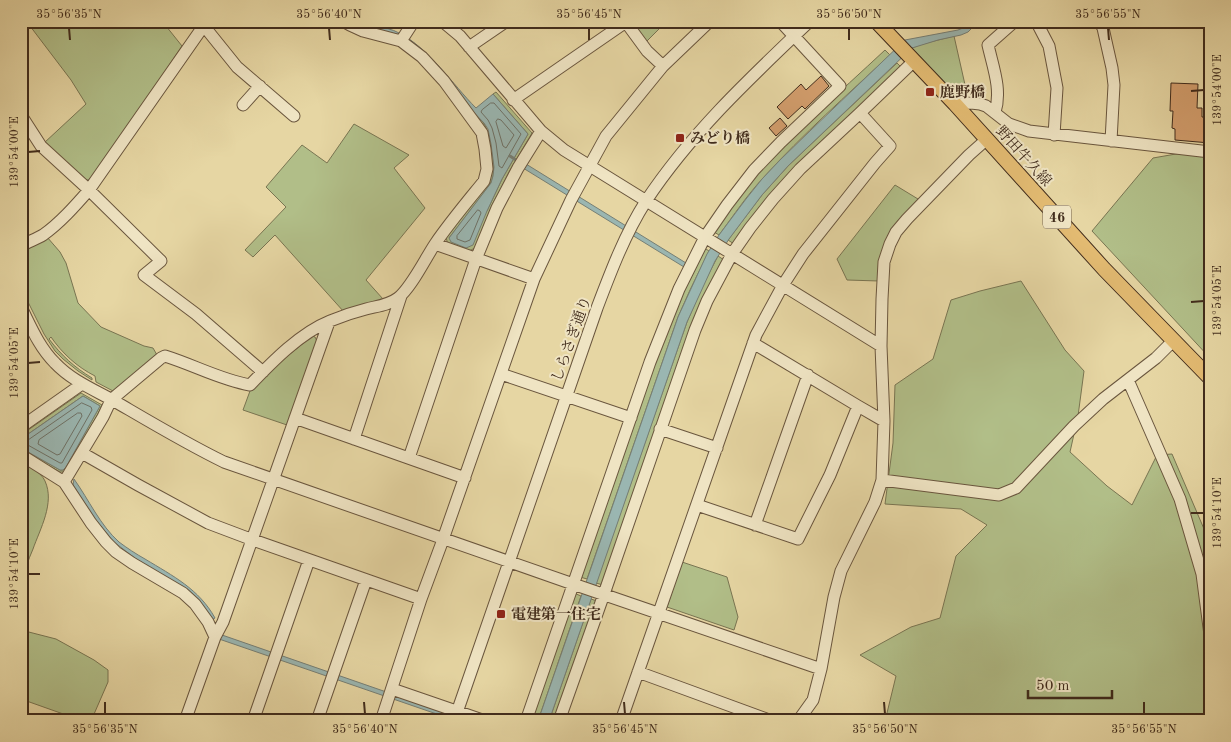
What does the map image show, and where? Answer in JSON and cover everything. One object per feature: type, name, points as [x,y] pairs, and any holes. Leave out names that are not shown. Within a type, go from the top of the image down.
[{"type":"main road","name":"野田牛久線","points":[[876,21],[955,104],[1104,270],[1210,378]]},
{"type":"street","points":[[64,482],[103,417],[111,400],[161,358],[165,356],[182,361],[225,379],[250,385],[309,333],[329,322],[391,303],[401,296],[435,244],[484,181],[487,169],[482,133],[444,81],[422,57],[401,41],[363,31],[343,21]]},
{"type":"street","points":[[401,41],[414,21]]},
{"type":"street","points":[[442,21],[460,36],[541,131],[564,150],[882,346]]},
{"type":"street","points":[[469,48],[507,21]]},
{"type":"street","points":[[381,721],[421,599],[444,539],[534,279],[571,200],[606,136],[663,66],[710,21]]},
{"type":"street","points":[[526,721],[650,362],[679,289],[727,205],[754,170],[840,86],[780,21]]},
{"type":"street","name":"しらさぎ通り","points":[[455,716],[608,279],[633,223],[670,167],[720,109],[810,21]]},
{"type":"street","points":[[995,112],[998,103],[998,93],[988,45],[1015,21]]},
{"type":"street","points":[[1036,21],[1049,46],[1057,88],[1054,135]]},
{"type":"street","points":[[1100,21],[1112,68],[1114,85],[1111,141]]},
{"type":"street","points":[[513,100],[625,22],[647,51],[663,66]]},
{"type":"street","points":[[21,246],[42,235],[78,204],[206,24],[238,67],[294,116]]},
{"type":"street","points":[[559,721],[694,330],[731,253],[790,179],[860,113],[907,53]]},
{"type":"street","points":[[243,105],[260,86]]},
{"type":"street","points":[[955,104],[980,104],[986,106],[1009,124],[1029,132],[1210,152]]},
{"type":"street","points":[[621,721],[756,335],[783,285],[803,254],[890,146],[860,113]]},
{"type":"street","points":[[21,115],[41,146],[161,261],[144,276],[196,314],[263,372]]},
{"type":"street","points":[[409,458],[476,260],[497,208],[518,168],[541,131]]},
{"type":"street","points":[[798,721],[813,700],[841,572],[874,502],[882,480],[884,262],[896,232],[907,218],[987,139]]},
{"type":"street","points":[[435,244],[534,279]]},
{"type":"street","points":[[354,439],[401,296]]},
{"type":"street","points":[[21,307],[39,342],[63,371],[82,384],[214,457],[274,480],[821,669]]},
{"type":"street","points":[[186,720],[215,637],[224,622],[329,322]]},
{"type":"street","points":[[882,480],[999,495],[1016,488],[1102,399],[1156,358],[1173,341]]},
{"type":"street","points":[[753,344],[884,421]]},
{"type":"street","points":[[501,374],[631,418]]},
{"type":"street","points":[[755,525],[808,375]]},
{"type":"street","points":[[1128,380],[1180,499],[1202,574],[1210,635]]},
{"type":"street","points":[[21,427],[82,384]]},
{"type":"street","points":[[697,505],[798,539],[830,474],[858,406]]},
{"type":"street","points":[[295,418],[465,478]]},
{"type":"street","points":[[660,429],[717,448]]},
{"type":"street","points":[[82,453],[208,522],[253,540],[421,599]]},
{"type":"street","points":[[21,455],[64,482],[91,523],[116,552],[183,593],[196,604],[215,637]]},
{"type":"street","points":[[253,721],[309,560]]},
{"type":"street","points":[[316,721],[366,580]]},
{"type":"street","points":[[638,672],[772,721]]},
{"type":"street","points":[[392,689],[455,716],[485,721]]},
{"type":"green space","points":[[27,21],[162,21],[182,46],[115,146],[89,180],[86,180],[44,143],[86,104],[71,80]]},
{"type":"green space","points":[[632,21],[667,21],[646,42]]},
{"type":"green space","points":[[954,36],[968,98],[957,97],[912,48]]},
{"type":"green space","points":[[885,50],[890,55],[794,145],[752,191],[719,235],[714,232],[744,190],[780,149]]},
{"type":"green space","points":[[897,63],[901,67],[734,244],[728,240],[762,195],[788,166]]},
{"type":"green space","points":[[496,92],[532,133],[509,172],[475,248],[467,252],[448,245],[446,237],[491,168],[461,99],[486,127],[492,148],[494,170],[493,178],[489,185],[449,238],[487,211],[502,179],[528,134],[493,94]]},
{"type":"green space","points":[[354,124],[409,155],[394,168],[425,208],[366,280],[383,299],[344,312],[275,235],[253,257],[245,250],[286,207],[266,187],[302,145],[327,163]]},
{"type":"green space","points":[[1210,148],[1210,358],[1092,231],[1153,158]]},
{"type":"green space","points":[[895,185],[918,199],[907,213],[879,281],[847,280],[837,259]]},
{"type":"green space","points":[[47,237],[60,252],[66,263],[78,303],[101,327],[144,346],[153,348],[157,355],[113,391],[96,382],[95,376],[70,359],[51,337],[49,339],[64,356],[92,378],[92,380],[78,371],[55,351],[44,334],[21,288],[21,251]]},
{"type":"green space","points":[[703,247],[709,251],[678,317],[587,579],[580,577],[663,337]]},
{"type":"green space","points":[[718,256],[724,260],[603,585],[596,583],[687,322]]},
{"type":"green space","points":[[1021,281],[1065,350],[1084,371],[1078,416],[1070,452],[1107,486],[1132,505],[1157,455],[1172,454],[1210,543],[1210,721],[889,721],[887,713],[896,676],[860,655],[911,627],[940,618],[956,556],[987,525],[961,509],[885,504],[893,443],[895,385],[933,359],[951,300]]},
{"type":"green space","points":[[312,336],[317,341],[287,425],[243,410],[250,391],[274,367]]},
{"type":"green space","points":[[81,393],[102,405],[66,471],[60,472],[21,450],[21,448],[63,470],[100,406],[83,396],[21,439],[21,435]]},
{"type":"green space","points":[[21,462],[41,475],[48,489],[48,498],[43,524],[21,582]]},
{"type":"green space","points":[[682,562],[727,577],[738,617],[734,630],[667,607]]},
{"type":"green space","points":[[574,593],[581,596],[538,721],[530,721]]},
{"type":"green space","points":[[591,599],[597,601],[554,721],[549,721]]},
{"type":"green space","points":[[21,630],[56,639],[108,670],[108,682],[91,721],[83,721],[21,699]]},
{"type":"water","points":[[351,21],[391,30],[410,40],[430,57],[476,108],[493,94],[528,134],[502,179],[473,245],[466,248],[451,242],[449,238],[491,183],[494,167],[488,129],[439,72],[378,31]]},
{"type":"water","points":[[973,21],[979,21],[968,32],[912,48],[788,166],[762,195],[715,261],[687,322],[549,721],[538,721],[678,317],[707,254],[719,235],[762,179],[905,40],[958,30],[968,26]]},
{"type":"water","points":[[526,164],[686,263],[684,267],[523,168]]},
{"type":"water","points":[[83,396],[100,406],[63,470],[21,448],[21,439]]},
{"type":"water","points":[[74,479],[100,520],[119,542],[166,571],[193,591],[209,608],[215,618],[212,620],[183,587],[136,559],[114,542],[94,518],[73,485]]},
{"type":"water","points":[[222,635],[470,721],[457,721],[219,639]]},
{"type":"building","points":[[821,76],[829,86],[805,109],[802,106],[788,119],[777,107],[801,84],[806,90]]},
{"type":"building","points":[[1171,83],[1198,84],[1197,108],[1202,108],[1202,117],[1210,117],[1210,143],[1175,140],[1175,129],[1172,128],[1173,111],[1170,111]]},
{"type":"building","points":[[780,118],[787,126],[776,136],[769,128]]},
{"type":"waterway","points":[[510,156],[516,160]]},
{"type":"place","name":"鹿野橋","points":[[930,92]]},
{"type":"place","name":"みどり橋","points":[[680,138]]},
{"type":"place","name":"電建第一住宅","points":[[501,614]]}]
